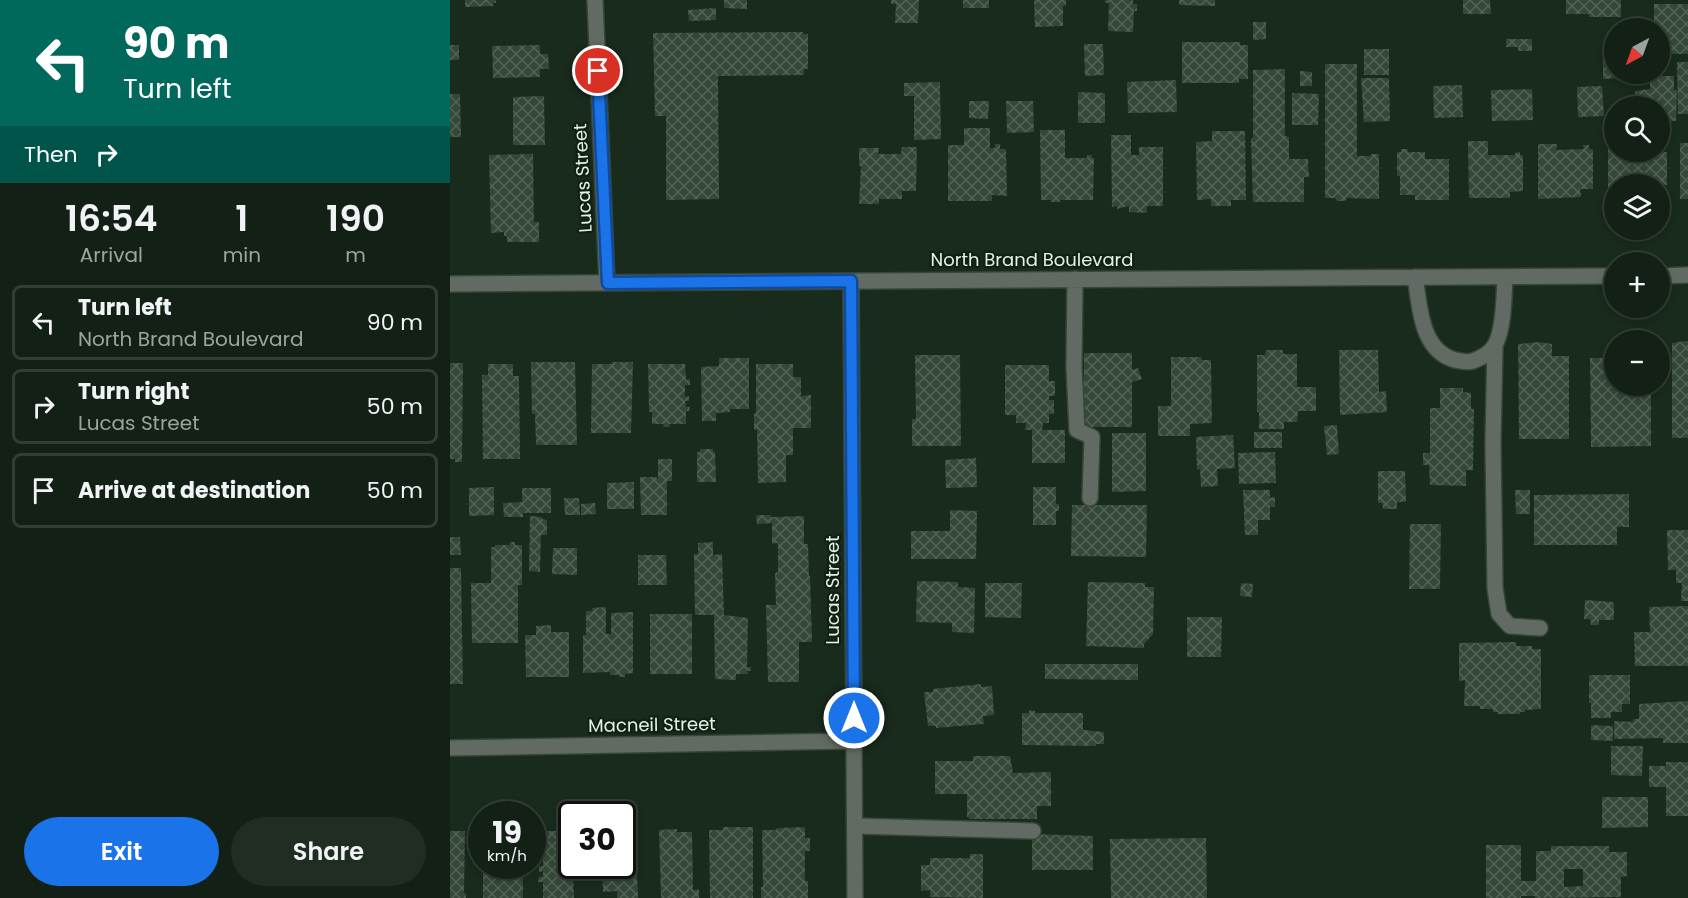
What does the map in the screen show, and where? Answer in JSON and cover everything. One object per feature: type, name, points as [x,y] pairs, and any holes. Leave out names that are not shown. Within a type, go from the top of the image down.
[{"type":"street","name":"Lucas Street","points":[[595,0],[608,283]]},
{"type":"street","points":[[1670,276],[1688,275]]},
{"type":"street","name":"North Brand Boulevard","points":[[450,284],[1604,276]]},
{"type":"street","points":[[1505,277],[1502,319],[1495,345],[1493,442],[1495,588],[1499,614],[1510,626],[1540,628]]},
{"type":"street","points":[[1415,278],[1427,337],[1436,348],[1448,358],[1468,363],[1484,357],[1495,345]]},
{"type":"street","points":[[1075,279],[1074,367],[1077,430],[1092,437],[1090,498]]},
{"type":"street","name":"Lucas Street","points":[[851,281],[855,898]]},
{"type":"street","name":"Macneil Street","points":[[450,748],[854,741]]},
{"type":"street","points":[[855,826],[1033,831]]},
{"type":"building","points":[[465,0],[496,0],[496,3],[493,3],[493,6],[465,7]]},
{"type":"building","points":[[724,0],[747,0],[747,9],[724,8]]},
{"type":"building","points":[[891,0],[919,0],[918,23],[895,23],[896,4],[891,4]]},
{"type":"building","points":[[963,0],[989,0],[989,8],[963,8]]},
{"type":"building","points":[[1034,0],[1066,0],[1066,5],[1063,6],[1063,26],[1035,27]]},
{"type":"building","points":[[1105,0],[1133,0],[1133,4],[1137,4],[1137,11],[1134,11],[1133,32],[1108,31],[1109,3],[1105,3]]},
{"type":"building","points":[[1179,0],[1215,0],[1215,6],[1179,5]]},
{"type":"building","points":[[1463,0],[1490,0],[1491,14],[1463,14]]},
{"type":"building","points":[[1566,0],[1621,0],[1621,17],[1566,14]]},
{"type":"building","points":[[1654,4],[1688,4],[1688,54],[1670,54],[1670,18],[1654,18]]},
{"type":"building","points":[[716,8],[716,20],[689,21],[688,10]]},
{"type":"building","points":[[1253,22],[1266,22],[1266,39],[1253,40]]},
{"type":"building","points":[[803,32],[803,34],[808,34],[808,69],[804,69],[804,75],[718,76],[719,199],[666,200],[666,116],[655,116],[653,33]]},
{"type":"building","points":[[1506,39],[1532,39],[1532,51],[1518,51],[1518,47],[1506,47]]},
{"type":"building","points":[[1182,42],[1240,42],[1240,45],[1248,45],[1248,79],[1239,79],[1239,83],[1182,83]]},
{"type":"building","points":[[1084,44],[1103,44],[1104,75],[1085,76]]},
{"type":"building","points":[[450,45],[459,45],[459,60],[450,60]]},
{"type":"building","points":[[540,45],[540,54],[548,54],[549,69],[540,69],[540,77],[493,78],[492,46]]},
{"type":"building","points":[[1364,49],[1389,49],[1389,75],[1364,75]]},
{"type":"building","points":[[1677,62],[1688,62],[1688,114],[1678,114]]},
{"type":"building","points":[[1325,64],[1357,64],[1357,156],[1379,154],[1379,199],[1347,198],[1345,201],[1337,201],[1335,198],[1325,198]]},
{"type":"building","points":[[1285,69],[1285,136],[1289,137],[1289,159],[1308,159],[1309,177],[1304,177],[1304,202],[1253,202],[1251,138],[1253,138],[1253,70]]},
{"type":"building","points":[[1300,71],[1312,72],[1312,86],[1300,86]]},
{"type":"building","points":[[1670,76],[1674,76],[1674,90],[1677,90],[1676,121],[1670,121],[1670,96],[1635,96],[1635,91],[1650,89],[1650,84],[1670,84]]},
{"type":"building","points":[[1361,78],[1389,78],[1390,121],[1364,122]]},
{"type":"building","points":[[1176,80],[1177,112],[1128,113],[1127,82]]},
{"type":"building","points":[[940,82],[941,139],[914,140],[914,96],[904,96],[904,83]]},
{"type":"building","points":[[1462,85],[1463,117],[1434,118],[1433,86]]},
{"type":"building","points":[[1602,86],[1604,116],[1578,117],[1577,87]]},
{"type":"building","points":[[1532,89],[1533,120],[1492,121],[1491,90]]},
{"type":"building","points":[[1078,92],[1105,93],[1105,123],[1078,123]]},
{"type":"building","points":[[1292,93],[1319,94],[1318,125],[1292,125]]},
{"type":"building","points":[[450,94],[460,94],[461,137],[450,137]]},
{"type":"building","points":[[544,96],[545,145],[513,145],[513,97]]},
{"type":"building","points":[[969,101],[989,101],[988,119],[969,118]]},
{"type":"building","points":[[1006,101],[1033,101],[1034,132],[1007,133]]},
{"type":"building","points":[[964,128],[990,128],[990,148],[995,148],[995,144],[1000,144],[1000,149],[1006,149],[1007,196],[992,195],[992,201],[948,201],[948,145],[964,145]]},
{"type":"building","points":[[1040,130],[1065,130],[1065,158],[1087,158],[1087,155],[1092,155],[1094,158],[1093,200],[1051,202],[1051,200],[1041,200]]},
{"type":"building","points":[[1212,131],[1245,131],[1246,200],[1231,200],[1231,206],[1211,206],[1211,199],[1197,200],[1196,142],[1212,141]]},
{"type":"building","points":[[1111,135],[1131,135],[1131,155],[1139,155],[1139,147],[1163,147],[1163,206],[1147,206],[1147,213],[1129,212],[1129,206],[1117,209],[1117,206],[1112,207]]},
{"type":"building","points":[[1468,141],[1488,141],[1488,155],[1515,155],[1520,152],[1520,155],[1523,155],[1523,191],[1510,192],[1510,198],[1469,198]]},
{"type":"building","points":[[1680,143],[1688,143],[1688,199],[1680,199]]},
{"type":"building","points":[[1538,144],[1557,144],[1556,150],[1584,149],[1583,145],[1589,145],[1589,149],[1593,149],[1593,189],[1580,189],[1581,197],[1538,199]]},
{"type":"building","points":[[902,147],[917,147],[916,191],[902,191],[902,199],[879,199],[879,204],[859,204],[861,166],[859,166],[859,148],[879,148],[878,154],[901,154]]},
{"type":"building","points":[[1401,149],[1408,149],[1408,152],[1425,152],[1425,159],[1449,159],[1449,200],[1415,200],[1415,195],[1400,195],[1397,152],[1401,152]]},
{"type":"building","points":[[533,154],[534,222],[539,222],[539,242],[507,242],[504,232],[491,233],[489,155]]},
{"type":"building","points":[[1608,162],[1667,162],[1667,174],[1608,174]]},
{"type":"building","points":[[1688,341],[1688,438],[1672,438],[1672,343]]},
{"type":"building","points":[[1538,342],[1552,344],[1552,356],[1569,356],[1569,439],[1519,439],[1518,344]]},
{"type":"building","points":[[1266,350],[1283,350],[1283,354],[1297,354],[1297,387],[1316,387],[1316,411],[1298,411],[1297,422],[1284,422],[1284,429],[1259,429],[1257,355],[1265,355]]},
{"type":"building","points":[[1339,350],[1378,350],[1379,392],[1386,391],[1387,412],[1340,415]]},
{"type":"building","points":[[1084,353],[1132,353],[1132,370],[1138,368],[1142,379],[1132,382],[1132,427],[1085,427],[1084,393],[1082,393]]},
{"type":"building","points":[[915,355],[960,355],[961,446],[912,446],[912,419],[916,419]]},
{"type":"building","points":[[1171,357],[1201,357],[1202,360],[1211,360],[1212,423],[1190,424],[1190,436],[1158,436],[1158,406],[1171,406]]},
{"type":"building","points":[[719,358],[749,358],[749,409],[730,409],[730,412],[716,413],[716,421],[702,421],[701,367],[719,366]]},
{"type":"building","points":[[1590,358],[1604,358],[1604,396],[1651,396],[1651,446],[1591,447]]},
{"type":"building","points":[[531,362],[575,362],[577,445],[536,445],[535,414],[532,414]]},
{"type":"building","points":[[612,362],[633,362],[631,433],[591,433],[592,364],[612,364]]},
{"type":"building","points":[[450,363],[463,363],[462,462],[450,459]]},
{"type":"building","points":[[488,364],[513,364],[513,376],[519,376],[520,459],[483,459],[482,375],[488,375]]},
{"type":"building","points":[[648,364],[685,364],[686,380],[690,379],[690,385],[685,385],[685,397],[689,396],[689,401],[685,401],[686,407],[690,407],[689,411],[686,411],[686,424],[669,424],[670,427],[663,427],[664,424],[652,424],[652,412],[649,412]]},
{"type":"building","points":[[756,364],[793,364],[793,377],[801,377],[801,396],[811,395],[811,428],[793,428],[793,455],[786,455],[786,482],[758,483],[757,430],[754,430]]},
{"type":"building","points":[[1005,365],[1049,365],[1049,381],[1055,381],[1055,396],[1049,396],[1049,400],[1054,400],[1054,414],[1049,414],[1049,423],[1043,423],[1042,430],[1065,430],[1065,463],[1032,463],[1032,430],[1025,430],[1026,423],[1016,423],[1016,415],[1005,415]]},
{"type":"building","points":[[1440,388],[1463,388],[1463,392],[1471,393],[1471,409],[1474,409],[1473,470],[1466,470],[1466,486],[1430,485],[1429,465],[1423,465],[1423,453],[1430,453],[1430,408],[1440,408]]},
{"type":"building","points":[[1337,425],[1339,454],[1327,455],[1324,426]]},
{"type":"building","points":[[1254,432],[1282,432],[1282,448],[1254,448]]},
{"type":"building","points":[[1112,433],[1146,433],[1146,491],[1112,492]]},
{"type":"building","points":[[1233,435],[1235,468],[1217,469],[1218,486],[1201,487],[1200,469],[1197,470],[1196,437]]},
{"type":"building","points":[[700,449],[713,449],[715,452],[716,482],[697,482],[697,452],[700,452]]},
{"type":"building","points":[[1275,452],[1276,483],[1239,484],[1238,453]]},
{"type":"building","points":[[976,458],[977,487],[946,488],[945,460]]},
{"type":"building","points":[[658,459],[672,459],[672,481],[667,481],[667,515],[641,515],[640,477],[658,479]]},
{"type":"building","points":[[1378,471],[1405,471],[1406,502],[1397,502],[1397,509],[1383,509],[1382,503],[1378,503]]},
{"type":"building","points":[[634,482],[634,509],[607,509],[607,483]]},
{"type":"building","points":[[494,487],[494,515],[469,516],[469,488]]},
{"type":"building","points":[[1033,487],[1056,487],[1056,504],[1059,504],[1059,511],[1056,511],[1056,525],[1033,525]]},
{"type":"building","points":[[522,488],[551,488],[551,513],[523,513],[523,517],[504,517],[503,503],[522,502]]},
{"type":"building","points":[[1243,490],[1270,490],[1270,498],[1275,497],[1275,507],[1270,507],[1270,520],[1258,520],[1258,535],[1245,535]]},
{"type":"building","points":[[1515,490],[1530,490],[1530,514],[1516,514]]},
{"type":"building","points":[[1629,494],[1629,527],[1617,527],[1617,545],[1534,545],[1534,495]]},
{"type":"building","points":[[564,498],[579,498],[580,515],[565,515]]},
{"type":"building","points":[[595,503],[596,514],[581,515],[581,504]]},
{"type":"building","points":[[1072,505],[1147,505],[1146,557],[1071,556]]},
{"type":"building","points":[[950,510],[977,511],[976,559],[911,559],[911,531],[950,531]]},
{"type":"building","points":[[756,515],[804,516],[804,544],[808,544],[812,642],[799,642],[799,682],[768,682],[766,605],[776,605],[775,573],[778,572],[778,543],[772,544],[772,523],[757,524]]},
{"type":"building","points":[[530,516],[547,520],[547,535],[541,535],[540,572],[529,571]]},
{"type":"building","points":[[1410,524],[1441,524],[1440,589],[1409,589]]},
{"type":"building","points":[[1667,530],[1688,530],[1688,601],[1681,601],[1682,583],[1676,583],[1676,570],[1668,570]]},
{"type":"building","points":[[450,537],[460,537],[461,555],[450,555]]},
{"type":"building","points":[[510,542],[522,545],[522,585],[518,585],[518,643],[472,643],[471,583],[491,583],[491,547],[510,545]]},
{"type":"building","points":[[713,542],[713,555],[722,554],[724,615],[748,618],[747,667],[751,667],[751,671],[747,671],[748,674],[736,674],[736,680],[715,679],[714,615],[695,615],[694,554],[698,554],[698,543]]},
{"type":"building","points":[[553,548],[577,548],[577,575],[552,574]]},
{"type":"building","points":[[638,555],[666,555],[667,585],[638,585]]},
{"type":"building","points":[[450,568],[461,568],[463,684],[450,684]]},
{"type":"building","points":[[917,581],[958,582],[958,587],[975,588],[974,633],[952,632],[952,623],[916,622]]},
{"type":"building","points":[[1088,582],[1145,583],[1145,587],[1154,587],[1153,634],[1144,644],[1144,648],[1086,646]]},
{"type":"building","points":[[985,583],[1022,583],[1021,618],[985,617]]},
{"type":"building","points":[[1241,583],[1253,584],[1252,597],[1240,596]]},
{"type":"building","points":[[1585,600],[1614,602],[1614,620],[1599,620],[1599,625],[1591,625],[1590,619],[1584,619]]},
{"type":"building","points":[[1688,606],[1688,666],[1635,666],[1634,632],[1650,632],[1649,607]]},
{"type":"building","points":[[606,607],[606,634],[611,634],[611,613],[633,612],[633,673],[625,674],[625,677],[610,675],[610,672],[583,673],[583,635],[586,635],[586,611]]},
{"type":"building","points":[[650,614],[692,614],[692,674],[650,674]]},
{"type":"building","points":[[1187,617],[1222,617],[1221,657],[1187,657]]},
{"type":"building","points":[[551,625],[551,632],[569,632],[569,677],[526,677],[525,635],[536,635],[536,626]]},
{"type":"building","points":[[1516,642],[1516,646],[1532,646],[1532,649],[1541,649],[1541,709],[1525,710],[1520,714],[1498,714],[1498,712],[1493,712],[1493,709],[1464,706],[1465,680],[1459,681],[1459,643]]},
{"type":"building","points":[[1045,664],[1138,664],[1138,680],[1045,679]]},
{"type":"building","points":[[1589,675],[1630,675],[1630,704],[1622,704],[1622,712],[1611,712],[1611,718],[1591,718]]},
{"type":"building","points":[[981,684],[981,687],[992,686],[994,715],[983,716],[984,724],[936,728],[936,726],[928,726],[924,692]]},
{"type":"building","points":[[1688,701],[1688,743],[1663,743],[1663,738],[1614,739],[1614,721],[1633,722],[1633,719],[1639,719],[1639,704]]},
{"type":"building","points":[[1029,710],[1035,713],[1083,713],[1083,730],[1104,732],[1104,744],[1096,744],[1096,746],[1022,745],[1022,713],[1029,713]]},
{"type":"building","points":[[1591,725],[1613,726],[1613,741],[1591,740]]},
{"type":"building","points":[[1611,746],[1643,746],[1642,776],[1611,775]]},
{"type":"building","points":[[973,756],[1010,756],[1013,773],[1051,772],[1051,806],[1037,806],[1037,819],[969,819],[967,817],[967,794],[935,794],[935,761],[973,761]]},
{"type":"building","points":[[1666,762],[1688,762],[1688,816],[1666,816],[1666,787],[1649,787],[1649,766],[1666,766]]},
{"type":"building","points":[[1602,797],[1648,797],[1648,827],[1602,828]]},
{"type":"building","points":[[723,827],[753,827],[753,898],[710,898],[709,830],[723,830]]},
{"type":"building","points":[[805,827],[805,838],[810,838],[810,851],[805,851],[805,881],[808,881],[808,898],[761,898],[761,887],[763,887],[762,830]]},
{"type":"building","points":[[677,829],[677,832],[692,832],[693,890],[699,889],[699,898],[661,898],[659,830]]},
{"type":"building","points":[[450,831],[465,831],[464,893],[466,898],[450,898]]},
{"type":"building","points":[[546,831],[558,831],[558,879],[573,879],[574,898],[543,898],[543,882],[538,882],[539,879],[546,879]]},
{"type":"building","points":[[1032,834],[1093,836],[1093,870],[1032,870]]},
{"type":"building","points":[[1206,838],[1207,898],[1111,898],[1110,839]]},
{"type":"building","points":[[1486,845],[1521,845],[1521,881],[1536,881],[1536,851],[1551,851],[1551,846],[1609,846],[1609,852],[1627,852],[1627,876],[1621,877],[1621,897],[1486,898]],"holes":[[[1564,869],[1583,869],[1583,886],[1564,887]]]},
{"type":"building","points":[[636,853],[638,898],[617,898],[617,891],[603,892],[602,879],[636,879]]},
{"type":"building","points":[[970,854],[983,854],[983,898],[930,897],[930,890],[921,891],[921,865],[930,865],[930,858],[970,858]]},
{"type":"building","points":[[483,879],[523,879],[523,898],[483,898]]},
{"type":"route","points":[[598,71],[608,283],[851,281],[854,718]]}]
